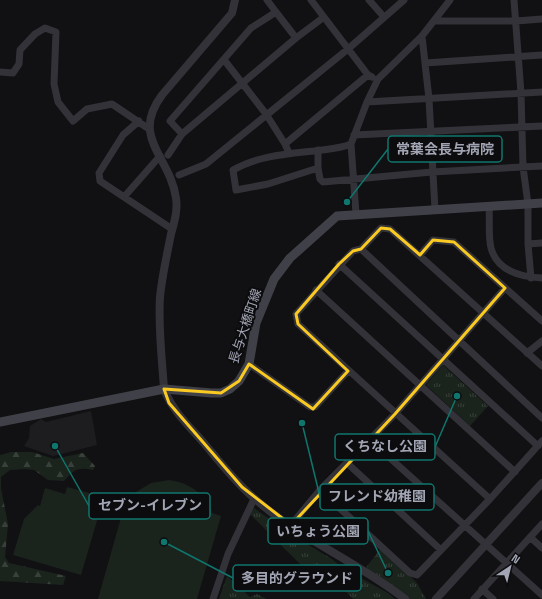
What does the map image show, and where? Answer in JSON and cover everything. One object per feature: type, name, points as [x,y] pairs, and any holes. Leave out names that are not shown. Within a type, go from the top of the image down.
[{"type":"main road","name":"長与大橋町線","points":[[0,422],[164,389],[221,393],[230,389],[239,381],[249,364],[256,323],[274,279],[290,258],[337,216],[542,203]]},
{"type":"street","points":[[235,0],[232,14],[156,104],[150,117],[149,129],[151,139],[164,155],[174,188],[176,201],[160,298],[164,389],[169,403],[254,498],[291,525],[388,586],[405,599]]},
{"type":"street","points":[[267,0],[296,38]]},
{"type":"street","points":[[311,0],[368,75],[378,79]]},
{"type":"street","points":[[369,0],[384,17]]},
{"type":"street","points":[[180,175],[206,164],[348,49],[404,0]]},
{"type":"street","points":[[356,214],[355,178],[351,144],[367,102],[378,79],[422,36],[450,0]]},
{"type":"street","points":[[514,0],[521,93],[523,167],[528,204],[528,244],[531,278]]},
{"type":"street","points":[[182,134],[170,121],[252,28],[276,12]]},
{"type":"street","points":[[124,197],[182,134],[296,38],[324,17]]},
{"type":"street","points":[[434,21],[516,21],[542,19]]},
{"type":"street","points":[[0,72],[13,73],[19,64],[20,50],[35,34],[44,28],[56,32],[54,84],[58,102],[74,121],[87,110],[112,104],[149,129]]},
{"type":"street","points":[[422,36],[428,99],[435,210]]},
{"type":"street","points":[[425,63],[542,55]]},
{"type":"street","points":[[224,61],[266,114],[289,153]]},
{"type":"street","points":[[285,144],[368,75]]},
{"type":"street","points":[[367,102],[542,92]]},
{"type":"street","points":[[139,121],[122,135],[98,173],[100,181],[172,228]]},
{"type":"street","points":[[354,135],[542,126]]},
{"type":"street","points":[[318,168],[268,184],[236,190],[233,170],[246,163],[289,153],[343,147],[351,144]]},
{"type":"street","points":[[318,150],[318,168],[320,179],[323,182],[432,172],[542,166]]},
{"type":"street","points":[[489,207],[491,248],[500,264],[512,272],[531,278],[542,278]]},
{"type":"street","points":[[490,499],[298,324],[296,314],[339,264],[353,251],[361,249],[381,228],[390,229],[484,312],[542,366]]},
{"type":"street","points":[[420,255],[433,240],[454,242],[542,321]]},
{"type":"street","points":[[528,244],[542,243]]},
{"type":"street","points":[[361,249],[542,418]]},
{"type":"street","points":[[320,490],[410,572],[417,575],[490,499],[540,443],[443,359],[339,264]]},
{"type":"street","points":[[291,525],[320,490],[395,414],[458,340],[505,288]]},
{"type":"street","points":[[316,290],[515,472]]},
{"type":"street","points":[[527,353],[542,341]]},
{"type":"street","points":[[249,364],[310,407],[315,407],[348,371]]},
{"type":"street","points":[[370,440],[542,595]]},
{"type":"street","points":[[347,463],[441,550]]},
{"type":"street","points":[[436,599],[542,483]]},
{"type":"street","points":[[213,599],[228,554],[254,498]]},
{"type":"street","points":[[474,599],[542,524]]},
{"type":"street","points":[[530,537],[542,548]]},
{"type":"street","points":[[482,589],[493,599]]},
{"type":"highlighted area","points":[[381,228],[390,229],[420,255],[433,240],[454,242],[505,288],[395,414],[291,525],[242,487],[169,403],[164,389],[221,393],[239,381],[249,364],[313,409],[348,371],[298,324],[296,314],[339,264],[353,251],[361,249]]},
{"type":"shaded area","points":[[91,411],[97,445],[53,456],[24,446],[29,438],[30,426],[41,419],[46,422]]},
{"type":"green space","points":[[443,365],[488,406],[470,426],[426,385]]},
{"type":"green space","points":[[11,452],[32,452],[54,459],[83,453],[95,466],[93,470],[80,469],[74,471],[64,481],[48,480],[34,470],[25,469],[10,470],[1,477],[1,488],[8,524],[5,557],[9,563],[66,576],[63,585],[0,581],[0,455]]},
{"type":"green space","points":[[169,480],[177,481],[190,486],[205,500],[212,513],[221,516],[197,599],[98,599],[124,507],[136,492],[151,483]]},
{"type":"green space","points":[[67,487],[104,497],[81,575],[13,555],[24,519],[38,505],[40,506],[45,488],[65,494]]},
{"type":"green space","points":[[254,508],[295,537],[332,559],[341,567],[388,593],[395,599],[353,599],[323,568],[302,566],[250,514]]},
{"type":"green space","points":[[381,548],[417,583],[426,599],[408,599],[365,569]]},
{"type":"green space","points":[[227,576],[250,597],[257,594],[267,599],[219,599]]},
{"type":"place","name":"常葉会長与病院","points":[[347,202]]},
{"type":"place","name":"くちなし公園","points":[[457,396]]},
{"type":"place","name":"フレンド幼稚園","points":[[302,423]]},
{"type":"place","name":"セブン-イレブン","points":[[55,446]]},
{"type":"place","name":"多目的グラウンド","points":[[164,542]]},
{"type":"place","name":"いちょう公園","points":[[388,573]]}]
